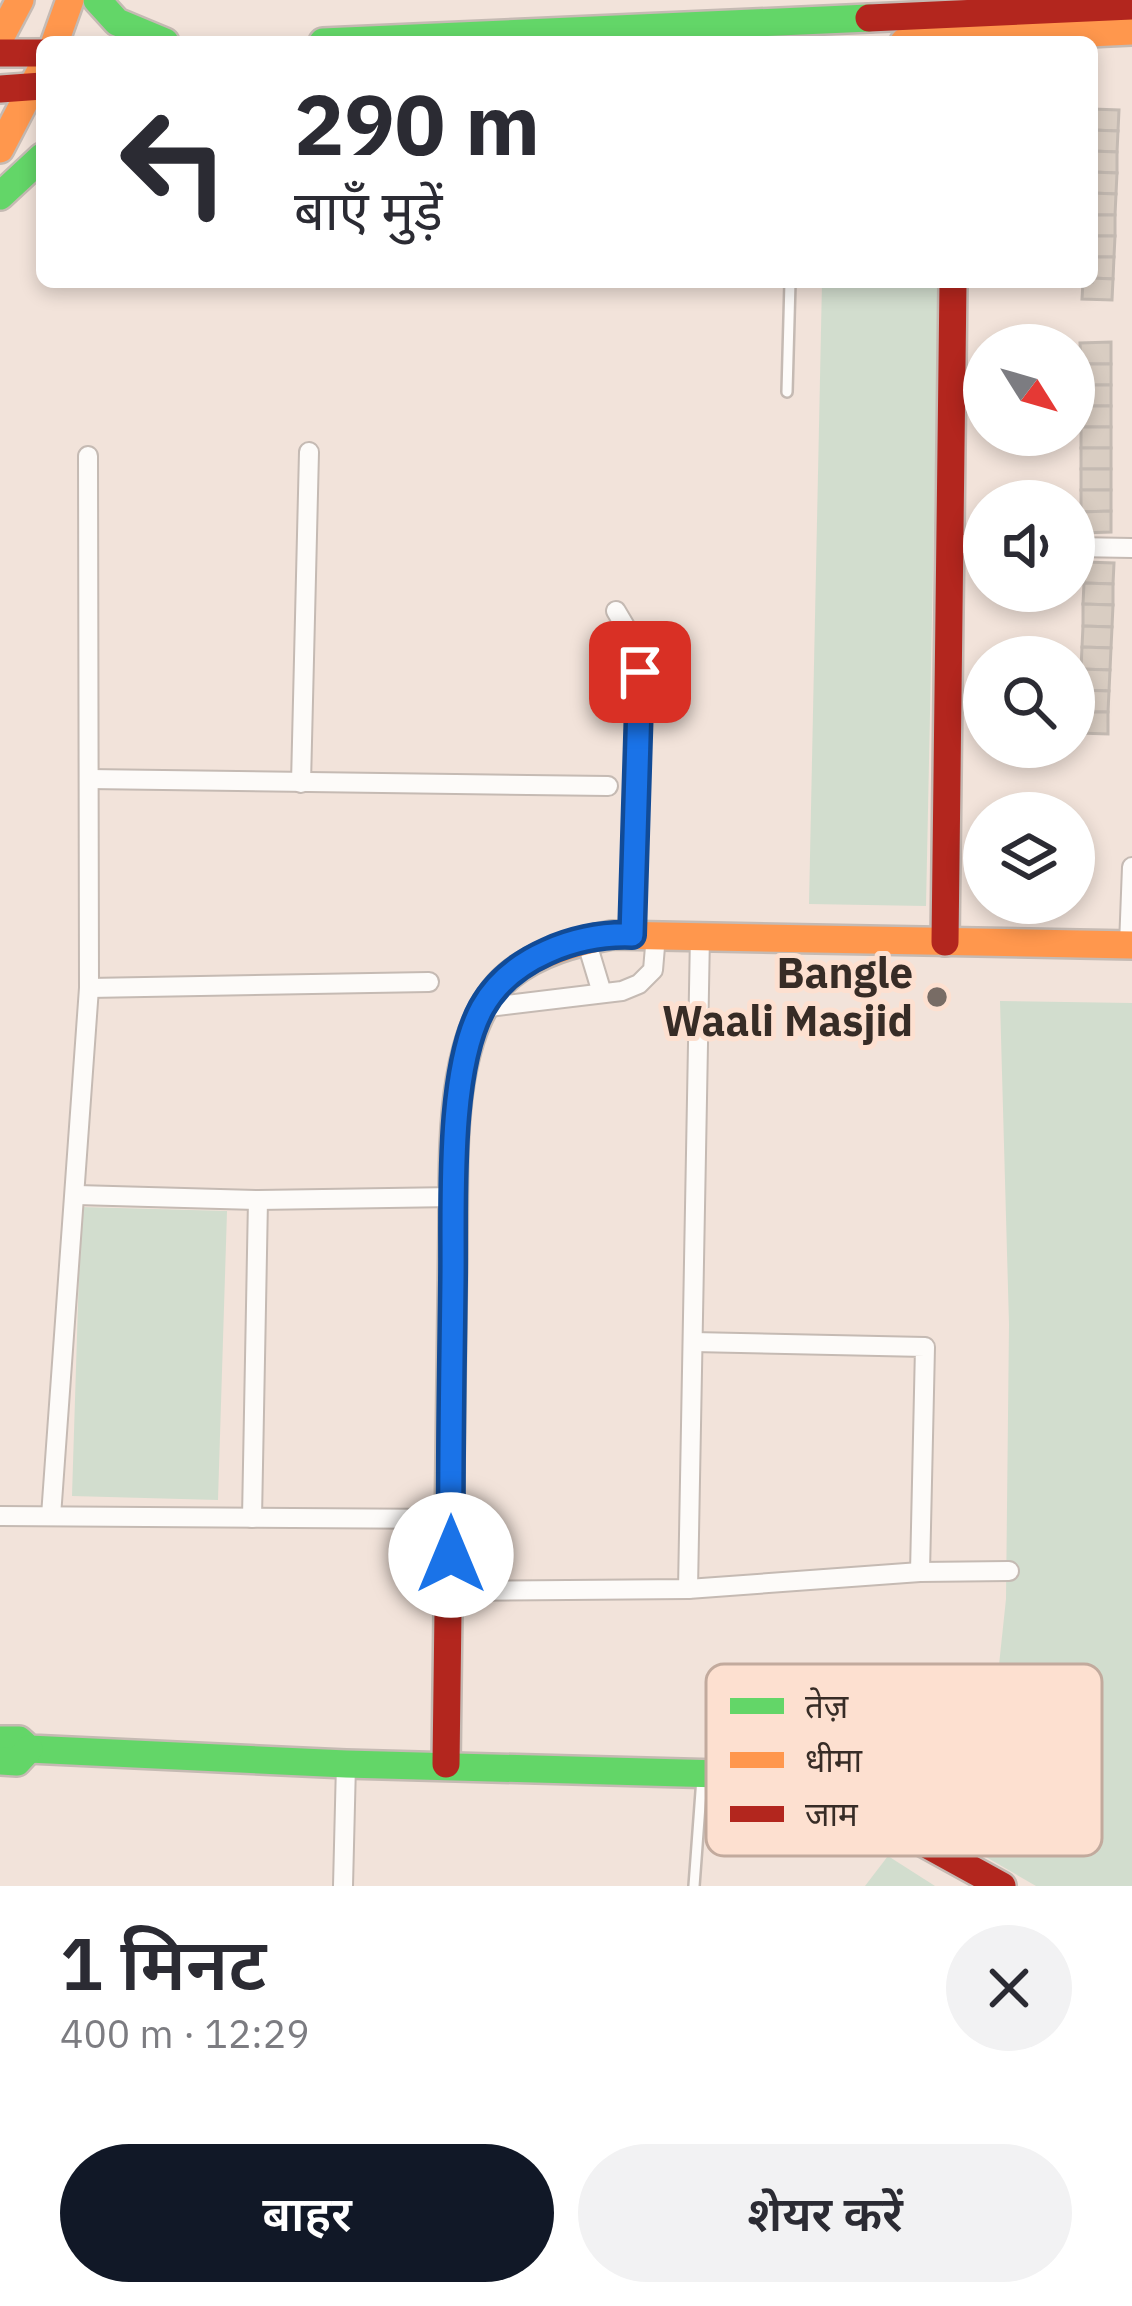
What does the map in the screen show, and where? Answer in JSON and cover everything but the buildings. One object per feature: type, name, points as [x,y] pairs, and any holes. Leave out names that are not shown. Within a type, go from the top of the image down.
[{"type":"main road","points":[[0,38],[20,0]]},
{"type":"main road","points":[[57,36],[70,0]]},
{"type":"main road","points":[[97,0],[99,8],[146,36]]},
{"type":"main road","points":[[441,36],[1072,4],[1132,6]]},
{"type":"main road","points":[[1046,36],[1132,31]]},
{"type":"main road","points":[[0,53],[36,53]]},
{"type":"main road","points":[[0,89],[36,80]]},
{"type":"main road","points":[[0,149],[36,84]]},
{"type":"main road","points":[[0,196],[36,163]]},
{"type":"main road","points":[[945,942],[953,288]]},
{"type":"main road","points":[[446,1764],[454,1197],[462,1064],[482,1008],[496,989],[526,964],[566,943],[644,935],[1130,945]]},
{"type":"main road","points":[[1,1756],[19,1740],[29,1749],[346,1764],[706,1773]]},
{"type":"main road","points":[[949,1856],[1002,1886]]},
{"type":"street","points":[[301,783],[309,452]]},
{"type":"street","points":[[51,1516],[89,988],[88,456]]},
{"type":"street","points":[[952,544],[963,544]]},
{"type":"street","points":[[1095,547],[1132,548]]},
{"type":"street","points":[[482,1008],[602,993],[639,984],[653,970],[644,935],[640,672],[632,638],[616,611]]},
{"type":"street","points":[[89,779],[608,786]]},
{"type":"street","points":[[1130,945],[1132,867]]},
{"type":"street","points":[[688,1589],[700,935]]},
{"type":"street","points":[[586,940],[602,993]]},
{"type":"street","points":[[89,988],[429,982]]},
{"type":"street","points":[[77,1195],[258,1200],[454,1197]]},
{"type":"street","points":[[251,1518],[258,1200]]},
{"type":"street","points":[[693,1342],[925,1347],[920,1572]]},
{"type":"street","points":[[0,1516],[450,1519]]},
{"type":"street","points":[[451,1591],[688,1589],[920,1572],[1009,1571]]},
{"type":"street","points":[[343,1886],[346,1764]]},
{"type":"lane","points":[[787,392],[790,288]]},
{"type":"lane","points":[[694,1886],[703,1773]]},
{"type":"green space","points":[[822,288],[939,288],[926,906],[809,904]]},
{"type":"green space","points":[[1000,1001],[1132,1003],[1132,1886],[1036,1886],[984,1856],[1102,1856],[1102,1664],[999,1664],[1006,1599],[1009,1324]]},
{"type":"green space","points":[[81,1207],[227,1211],[218,1500],[72,1496]]},
{"type":"green space","points":[[888,1856],[935,1886],[865,1886]]},
{"type":"traffic: fast","points":[[97,0],[117,22],[151,36]]},
{"type":"traffic: fast","points":[[460,36],[869,18]]},
{"type":"traffic: fast","points":[[0,196],[36,163]]},
{"type":"traffic: fast","points":[[0,1740],[19,1740],[29,1749],[706,1774]]},
{"type":"traffic: fast","points":[[0,1761],[17,1762],[29,1749]]},
{"type":"traffic: slow","points":[[0,38],[20,0]]},
{"type":"traffic: slow","points":[[57,36],[70,0]]},
{"type":"traffic: slow","points":[[1028,36],[1132,31]]},
{"type":"traffic: slow","points":[[0,149],[36,80]]},
{"type":"traffic: slow","points":[[453,1230],[458,1094],[475,1026],[510,975],[546,954],[612,935],[1132,945]]},
{"type":"traffic: jam","points":[[869,18],[1132,6]]},
{"type":"traffic: jam","points":[[0,53],[36,53]]},
{"type":"traffic: jam","points":[[0,89],[36,86]]},
{"type":"traffic: jam","points":[[945,942],[953,288]]},
{"type":"traffic: jam","points":[[446,1764],[453,1230]]},
{"type":"traffic: jam","points":[[947,1856],[1002,1886]]},
{"type":"place","name":"Bangle Waali Masjid","points":[[937,997]]},
{"type":"route","points":[[451,1555],[454,1197],[462,1064],[482,1008],[526,964],[566,943],[632,935],[640,672]]}]
